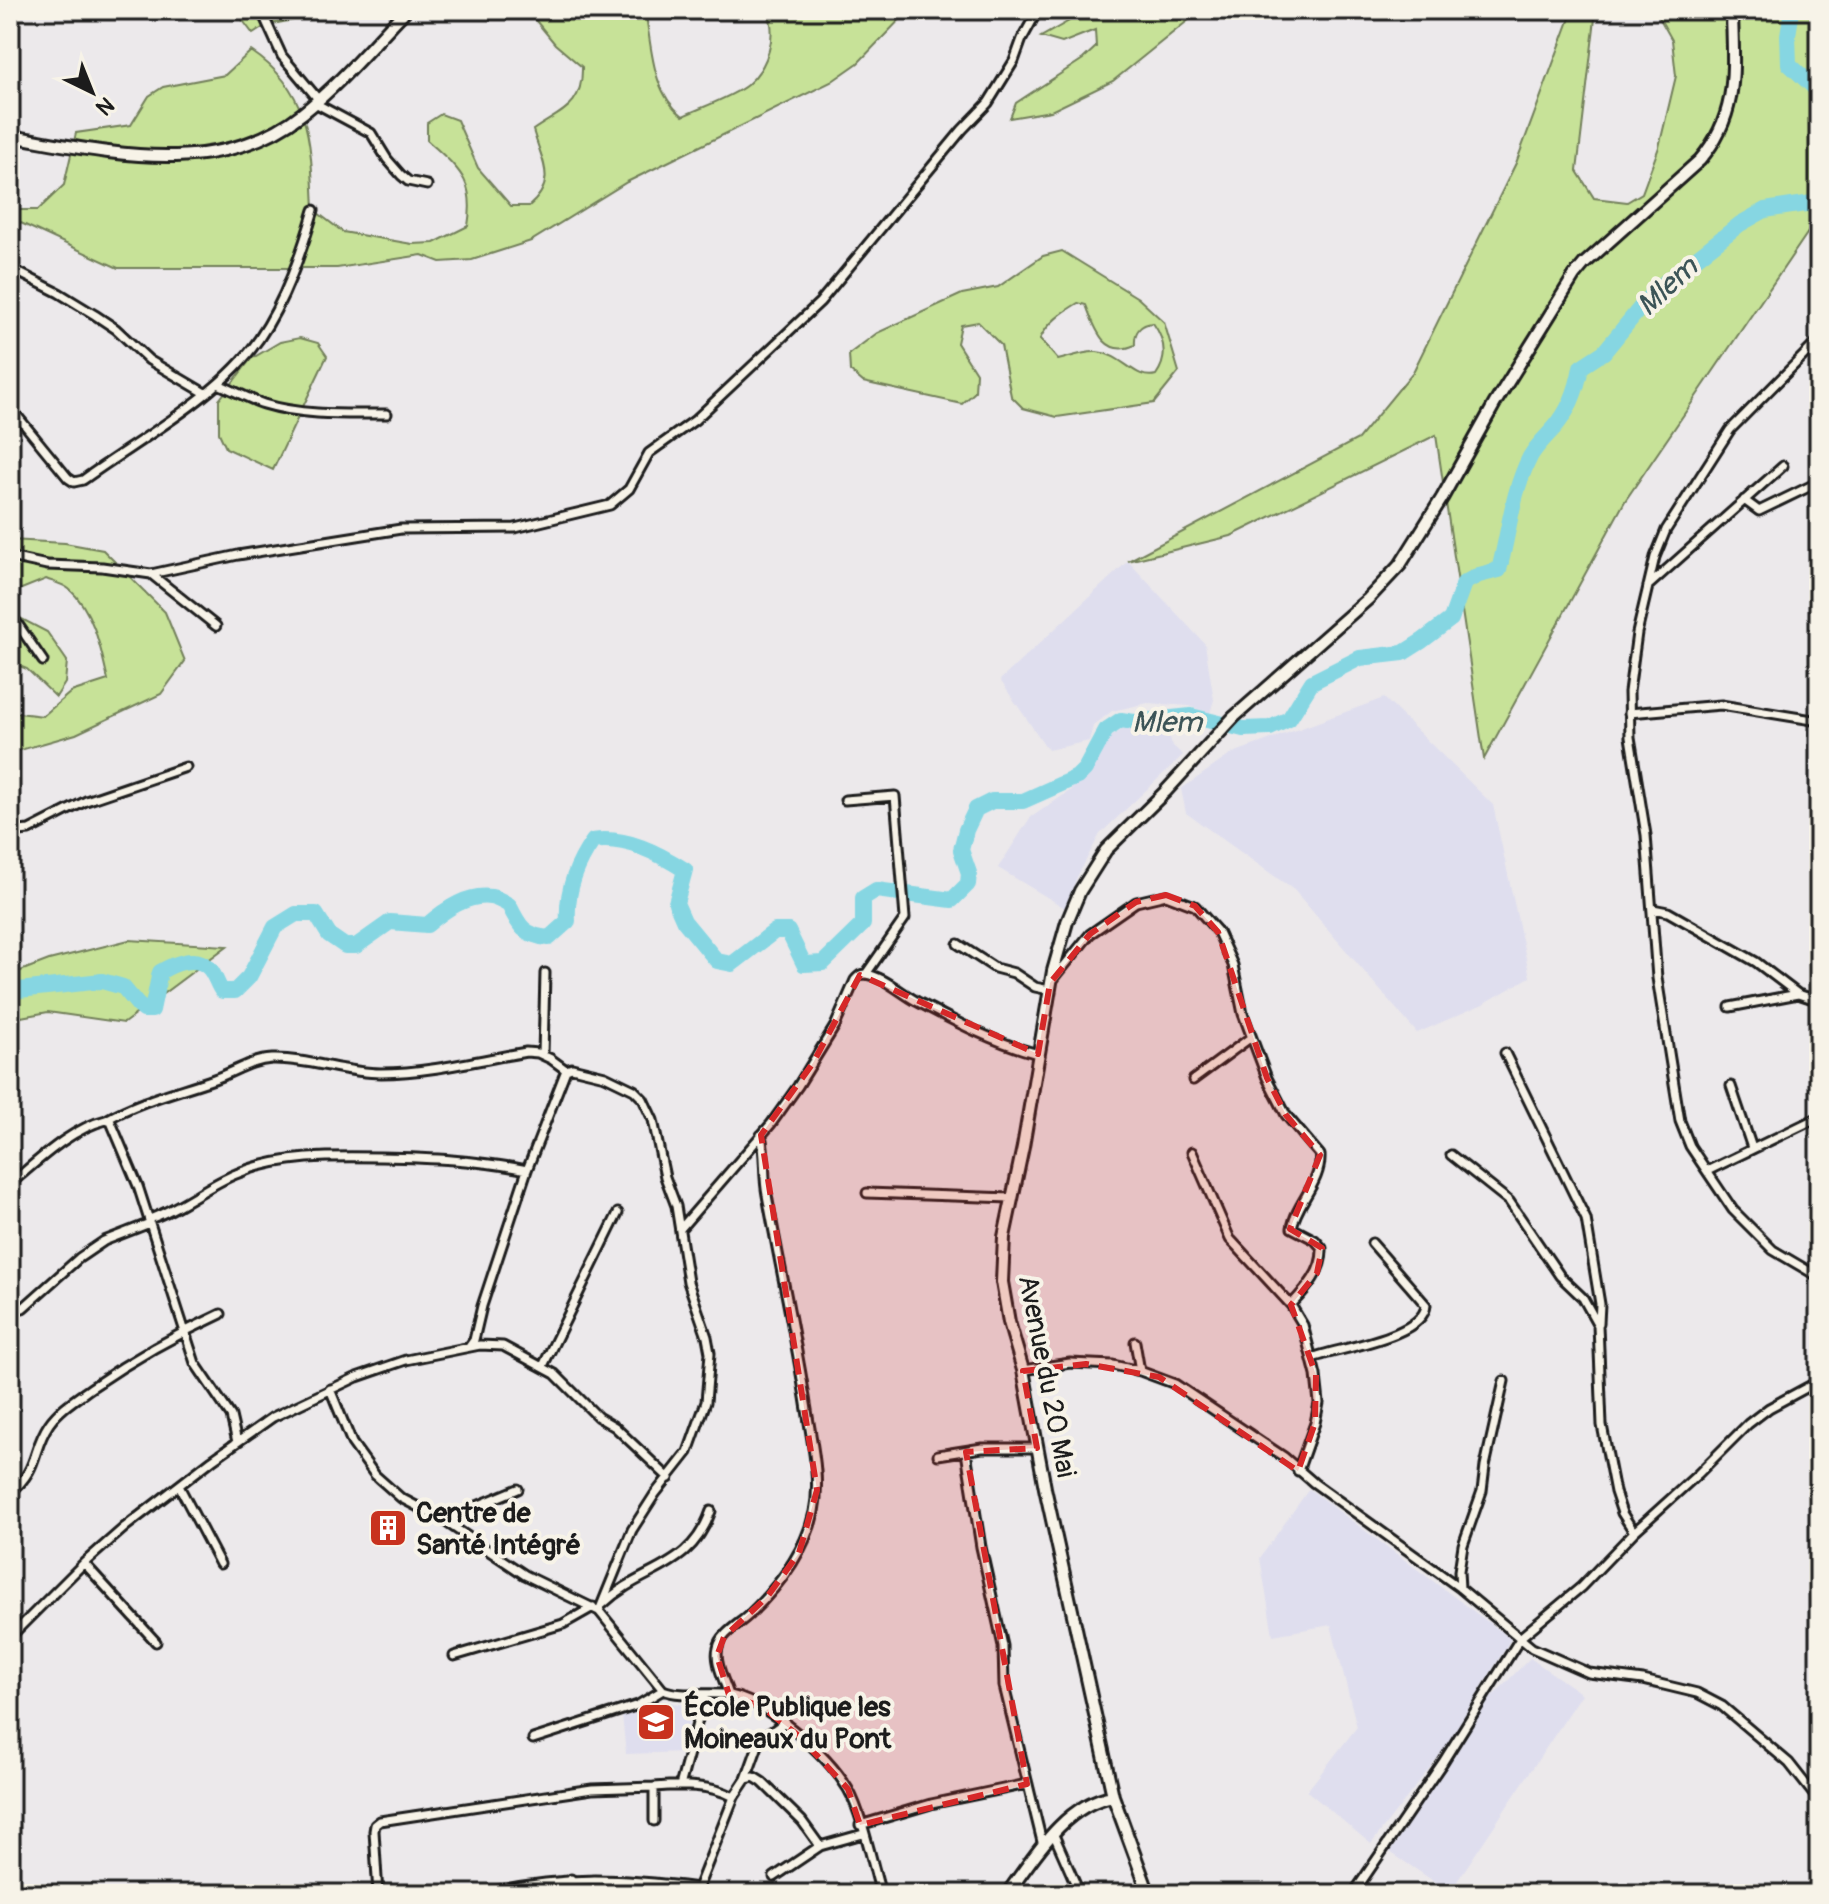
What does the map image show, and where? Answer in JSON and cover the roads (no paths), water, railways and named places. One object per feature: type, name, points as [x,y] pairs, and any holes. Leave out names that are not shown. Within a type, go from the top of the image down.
[{"type":"main road","points":[[10,136],[121,154],[192,156],[219,152],[268,134],[294,120],[406,10]]},
{"type":"main road","name":"Avenue du 20 Mai","points":[[1149,1894],[1113,1796],[1002,1282],[1004,1237],[1049,987],[1067,922],[1097,862],[1234,717],[1368,599],[1400,565],[1574,276],[1700,160],[1714,143],[1729,110],[1734,81],[1732,10]]},
{"type":"main road","points":[[1007,1894],[1043,1846],[1080,1807],[1096,1799],[1113,1796]]},
{"type":"street","points":[[261,10],[282,56],[316,101],[371,133],[387,159],[408,181],[427,185]]},
{"type":"street","points":[[10,557],[47,565],[102,567],[151,574],[238,555],[401,529],[515,528],[610,505],[629,489],[649,453],[695,420],[804,319],[844,275],[962,130],[988,103],[1001,84],[1038,10]]},
{"type":"street","points":[[10,407],[68,478],[74,482],[83,480],[218,384],[259,339],[284,292],[304,245],[314,210]]},
{"type":"street","points":[[10,268],[95,315],[116,329],[149,360],[205,393]]},
{"type":"street","points":[[1819,340],[1730,430],[1666,530],[1655,557],[1632,661],[1629,713],[1636,783],[1646,835],[1653,909],[1652,934],[1662,1018],[1677,1107],[1690,1146],[1733,1210],[1754,1232],[1773,1250],[1819,1277]]},
{"type":"street","points":[[218,384],[286,409],[387,414]]},
{"type":"street","points":[[1648,586],[1783,466]]},
{"type":"street","points":[[1744,500],[1759,511],[1819,482]]},
{"type":"street","points":[[151,574],[216,626]]},
{"type":"street","points":[[10,613],[43,661]]},
{"type":"street","points":[[1629,713],[1721,705],[1819,721]]},
{"type":"street","points":[[10,832],[29,830],[86,801],[186,767]]},
{"type":"street","points":[[845,800],[895,796],[905,918],[866,974]]},
{"type":"street","points":[[958,944],[995,968],[1014,973],[1029,984],[1049,987],[1090,934],[1110,917],[1136,902],[1166,895],[1195,906],[1218,932],[1233,965],[1250,1038],[1286,1115],[1320,1155],[1321,1163],[1292,1228],[1315,1240],[1322,1248],[1323,1258],[1317,1273],[1291,1305]]},
{"type":"street","points":[[1653,909],[1668,912],[1756,962],[1798,994],[1819,1001]]},
{"type":"street","points":[[543,1055],[545,973]]},
{"type":"street","points":[[681,1228],[761,1135],[813,1063],[860,975],[866,974],[993,1040],[1038,1054]]},
{"type":"street","points":[[1730,1007],[1798,994]]},
{"type":"street","points":[[1193,1080],[1250,1038]]},
{"type":"street","points":[[10,1184],[45,1154],[80,1131],[132,1105],[215,1079],[253,1062],[273,1059],[383,1073],[526,1052],[543,1055],[566,1070]]},
{"type":"street","points":[[1505,1053],[1586,1219],[1600,1304],[1602,1425],[1615,1492],[1622,1513],[1634,1532]]},
{"type":"street","points":[[566,1070],[572,1068],[605,1076],[634,1090],[643,1099],[653,1120],[665,1177],[681,1228],[688,1282],[707,1337],[709,1379],[696,1434],[688,1452],[632,1530],[598,1608]]},
{"type":"street","points":[[469,1347],[474,1340],[482,1306],[527,1170],[566,1070]]},
{"type":"street","points":[[1731,1086],[1752,1148]]},
{"type":"street","points":[[1707,1171],[1819,1117]]},
{"type":"street","points":[[106,1120],[111,1122],[117,1134],[150,1221],[195,1363],[231,1416],[237,1442]]},
{"type":"street","points":[[729,1695],[717,1656],[718,1646],[767,1597],[799,1553],[813,1515],[817,1490],[801,1367],[766,1191],[765,1150],[761,1135]]},
{"type":"street","points":[[1192,1152],[1214,1196],[1230,1239],[1291,1305],[1303,1325],[1319,1403],[1298,1471]]},
{"type":"street","points":[[1451,1155],[1509,1201],[1560,1276],[1583,1298],[1598,1325]]},
{"type":"street","points":[[23,1308],[79,1258],[104,1241],[150,1221],[251,1168],[341,1156],[434,1157],[527,1170]]},
{"type":"street","points":[[867,1193],[1011,1198]]},
{"type":"street","points":[[543,1366],[618,1213]]},
{"type":"street","points":[[1312,1358],[1394,1334],[1420,1321],[1426,1313],[1426,1305],[1372,1243]]},
{"type":"street","points":[[10,1493],[22,1483],[33,1466],[49,1424],[68,1404],[119,1368],[221,1314]]},
{"type":"street","points":[[1135,1342],[1140,1371]]},
{"type":"street","points":[[10,1637],[125,1527],[237,1442],[273,1417],[330,1389],[406,1360],[469,1347],[503,1346],[543,1366],[569,1385],[598,1417],[615,1427],[669,1478]]},
{"type":"street","points":[[1023,1370],[1070,1363],[1113,1365],[1175,1384],[1284,1457],[1298,1471],[1460,1588],[1532,1648],[1589,1673],[1684,1689],[1722,1706],[1789,1763],[1819,1801]]},
{"type":"street","points":[[1460,1588],[1463,1545],[1482,1491],[1504,1381]]},
{"type":"street","points":[[1353,1894],[1443,1762],[1521,1637],[1581,1587],[1748,1424],[1794,1392],[1819,1381]]},
{"type":"street","points":[[330,1389],[352,1443],[369,1468],[401,1498],[443,1520],[525,1575],[598,1608],[663,1690]]},
{"type":"street","points":[[938,1455],[982,1448],[1037,1448]]},
{"type":"street","points":[[966,1452],[981,1547],[1003,1646],[1004,1686],[1043,1846]]},
{"type":"street","points":[[179,1486],[220,1564]]},
{"type":"street","points":[[443,1520],[518,1489]]},
{"type":"street","points":[[454,1656],[563,1624],[598,1608],[623,1588],[681,1556],[698,1540],[711,1511]]},
{"type":"street","points":[[84,1563],[156,1642]]},
{"type":"street","points":[[533,1739],[638,1705],[663,1690],[729,1695],[762,1707],[785,1722],[848,1789],[881,1894]]},
{"type":"street","points":[[680,1786],[705,1694]]},
{"type":"street","points":[[482,1894],[571,1879],[625,1879],[700,1891],[734,1797],[746,1779],[760,1740],[785,1722]]},
{"type":"street","points":[[746,1779],[754,1777],[762,1782],[802,1821],[820,1846]]},
{"type":"street","points":[[774,1877],[820,1846],[862,1829],[931,1804],[1027,1784]]},
{"type":"street","points":[[378,1894],[374,1831],[380,1821],[592,1789],[680,1786],[714,1789],[734,1797]]},
{"type":"street","points":[[654,1787],[654,1821]]},
{"type":"street","points":[[1054,1835],[1080,1894]]},
{"type":"street","points":[[571,1879],[571,1894]]},
{"type":"waterway","name":"Mlem","points":[[1792,10],[1788,35],[1789,64],[1819,92]]},
{"type":"waterway","name":"Mlem","points":[[10,997],[19,990],[102,981],[123,987],[144,1010],[152,1010],[160,972],[191,961],[209,968],[222,991],[235,991],[249,977],[275,927],[296,914],[316,914],[329,935],[345,946],[356,946],[390,922],[427,925],[465,900],[482,896],[509,905],[519,924],[528,932],[549,938],[568,921],[571,889],[587,850],[593,841],[605,840],[641,847],[685,870],[676,903],[684,921],[717,961],[732,964],[775,931],[788,931],[804,964],[823,963],[863,924],[863,898],[876,890],[952,900],[968,884],[969,873],[961,850],[976,809],[992,801],[1023,801],[1077,777],[1085,769],[1106,730],[1121,720],[1134,722],[1191,716],[1243,729],[1270,728],[1289,719],[1312,682],[1360,658],[1403,653],[1451,619],[1464,583],[1499,570],[1524,470],[1532,453],[1569,407],[1581,367],[1604,352],[1654,291],[1740,224],[1765,210],[1819,202]]},
{"type":"place","name":"Centre de Santé Intégré","points":[[388,1528]]},
{"type":"place","name":"École Publique les Moineaux du Pont","points":[[656,1722]]}]
